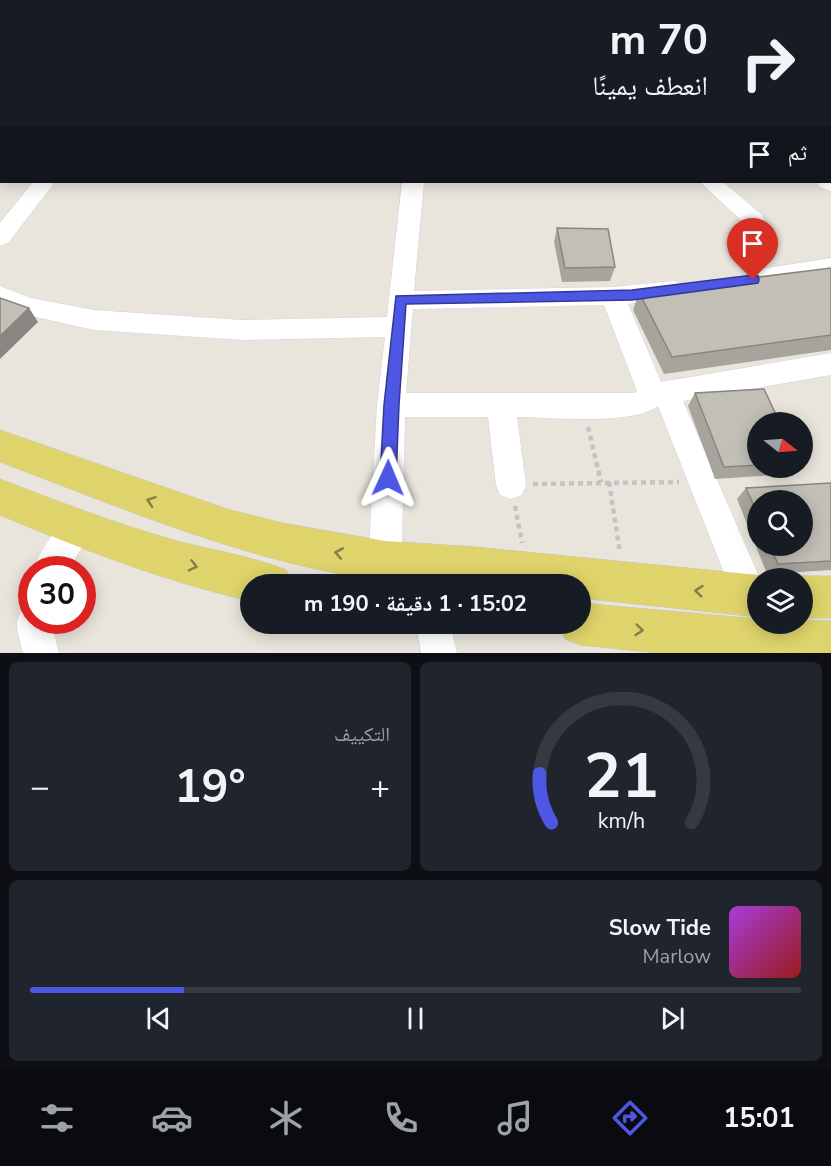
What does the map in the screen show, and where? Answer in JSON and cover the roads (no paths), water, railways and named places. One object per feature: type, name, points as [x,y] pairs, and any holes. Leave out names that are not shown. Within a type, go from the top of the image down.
[{"type":"main road","points":[[0,446],[227,528],[385,573],[402,574]]},
{"type":"main road","points":[[0,496],[78,528],[189,565],[240,577]]},
{"type":"main road","points":[[496,574],[537,574]]},
{"type":"main road","points":[[591,580],[747,595]]},
{"type":"main road","points":[[813,597],[831,597]]},
{"type":"main road","points":[[591,625],[762,641],[831,644]]},
{"type":"street","points":[[0,238],[43,183]]},
{"type":"street","points":[[385,573],[391,405],[413,183]]},
{"type":"street","points":[[712,183],[754,220]]},
{"type":"street","points":[[742,281],[831,266]]},
{"type":"street","points":[[400,300],[613,296],[696,287]]},
{"type":"street","points":[[0,295],[27,306],[94,320],[242,330],[397,327]]},
{"type":"street","points":[[613,296],[703,482],[747,580]]},
{"type":"street","points":[[391,405],[628,406],[641,403],[659,394],[831,364]]},
{"type":"street","points":[[501,405],[511,485]]},
{"type":"street","points":[[59,556],[78,528]]},
{"type":"street","points":[[35,634],[41,653]]},
{"type":"street","points":[[435,634],[439,653]]}]
